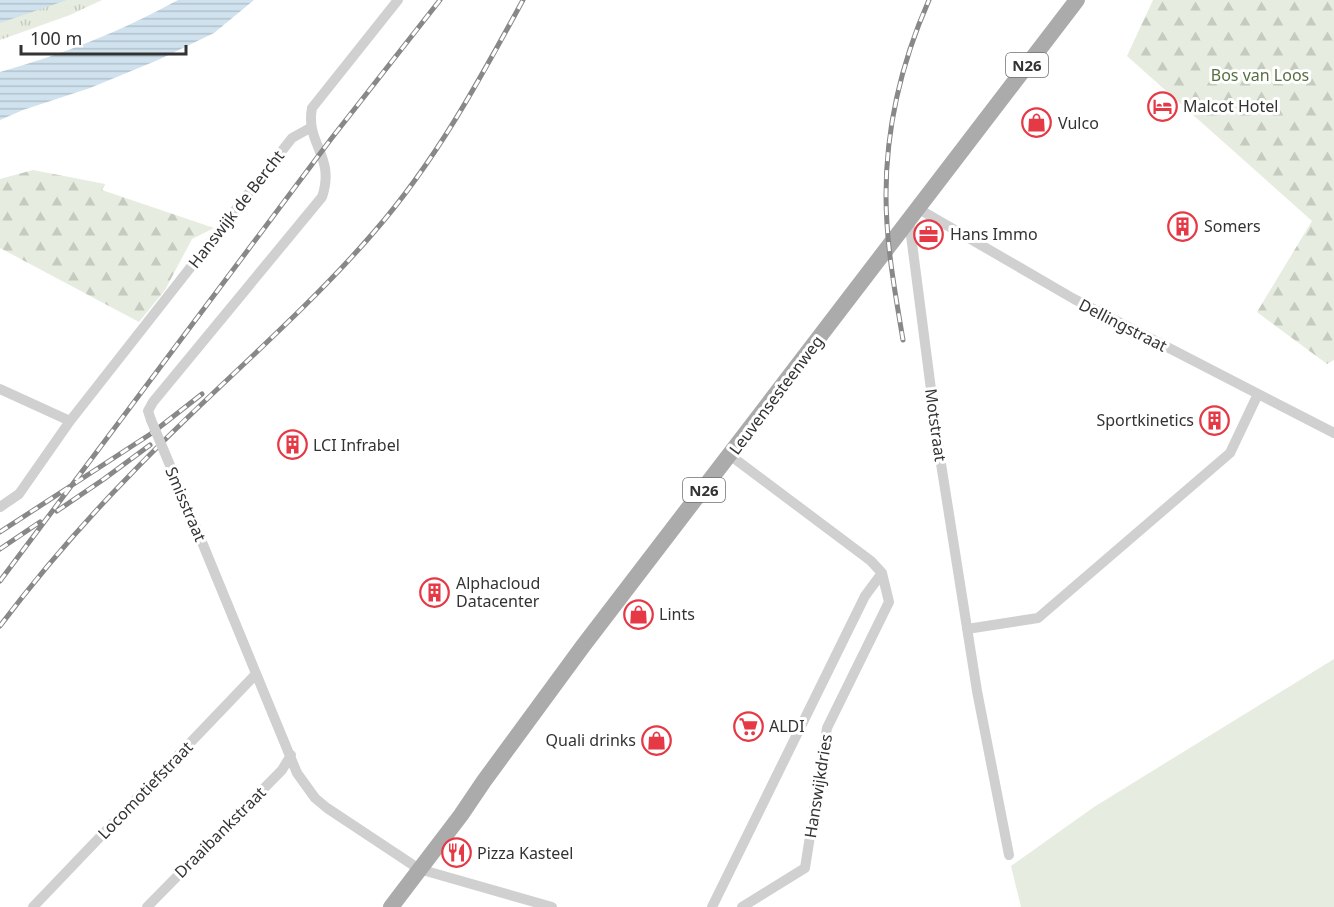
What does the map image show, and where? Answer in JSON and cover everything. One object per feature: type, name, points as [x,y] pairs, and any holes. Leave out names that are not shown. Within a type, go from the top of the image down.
[{"type":"main road","name":"Leuvensesteenweg","points":[[391,907],[584,646],[1077,0]]},
{"type":"street","points":[[310,128],[312,108],[398,0]]},
{"type":"street","name":"Smisstraat","points":[[310,128],[324,160],[327,174],[322,197],[148,411],[297,773],[315,798],[327,808],[419,869]]},
{"type":"street","name":"Hanswijk de Bercht","points":[[0,507],[19,494],[70,422],[292,138],[310,128]]},
{"type":"street","name":"Dellingstraat","points":[[913,214],[1334,433]]},
{"type":"street","name":"Motstraat","points":[[913,214],[939,451],[977,691],[1009,855]]},
{"type":"street","points":[[0,389],[70,422]]},
{"type":"street","points":[[967,629],[1038,618],[1230,453],[1258,394]]},
{"type":"street","points":[[731,456],[871,561],[882,573]]},
{"type":"street","name":"Hanswijkdries","points":[[712,907],[865,596],[882,573]]},
{"type":"street","name":"Hanswijkdries","points":[[742,907],[805,868],[827,728],[889,602],[882,573]]},
{"type":"street","name":"Locomotiefstraat","points":[[33,907],[256,674]]},
{"type":"street","name":"Draaibankstraat","points":[[147,907],[282,770],[291,755]]},
{"type":"street","points":[[419,869],[552,907]]},
{"type":"green space","points":[[0,0],[102,0],[70,15],[0,40]]},
{"type":"green space","name":"Bos van Loos","points":[[1153,0],[1334,0],[1334,360],[1327,364],[1257,312],[1312,221],[1127,56]]},
{"type":"green space","points":[[33,170],[105,184],[102,190],[214,228],[192,239],[165,290],[139,322],[0,248],[0,179]]},
{"type":"green space","points":[[1334,659],[1334,907],[1021,907],[1011,866],[1094,807]]},
{"type":"water","points":[[0,0],[67,0],[0,23]]},
{"type":"water","points":[[178,0],[254,0],[214,33],[158,60],[90,88],[0,120],[0,72],[91,41]]},
{"type":"railway","points":[[0,581],[331,139],[440,0]]},
{"type":"railway","points":[[0,626],[62,549],[113,493],[160,444],[285,325],[374,232],[417,178],[455,120],[523,0]]},
{"type":"railway","points":[[903,340],[888,232],[887,170],[897,95],[919,23],[929,0]]},
{"type":"railway","points":[[0,532],[152,433],[202,394]]},
{"type":"railway","points":[[57,511],[150,445]]},
{"type":"railway","points":[[0,549],[40,522]]},
{"type":"place","name":"Malcot Hotel","points":[[1162,106]]},
{"type":"place","name":"Vulco","points":[[1037,123]]},
{"type":"place","name":"Somers","points":[[1183,226]]},
{"type":"place","name":"Hans Immo","points":[[929,234]]},
{"type":"place","name":"Sportkinetics","points":[[1215,420]]},
{"type":"place","name":"LCI Infrabel","points":[[292,445]]},
{"type":"place","name":"Alphacloud Datacenter","points":[[435,592]]},
{"type":"place","name":"Lints","points":[[638,614]]},
{"type":"place","name":"ALDI","points":[[748,726]]},
{"type":"place","name":"Quali drinks","points":[[657,740]]},
{"type":"place","name":"Pizza Kasteel","points":[[456,853]]}]
